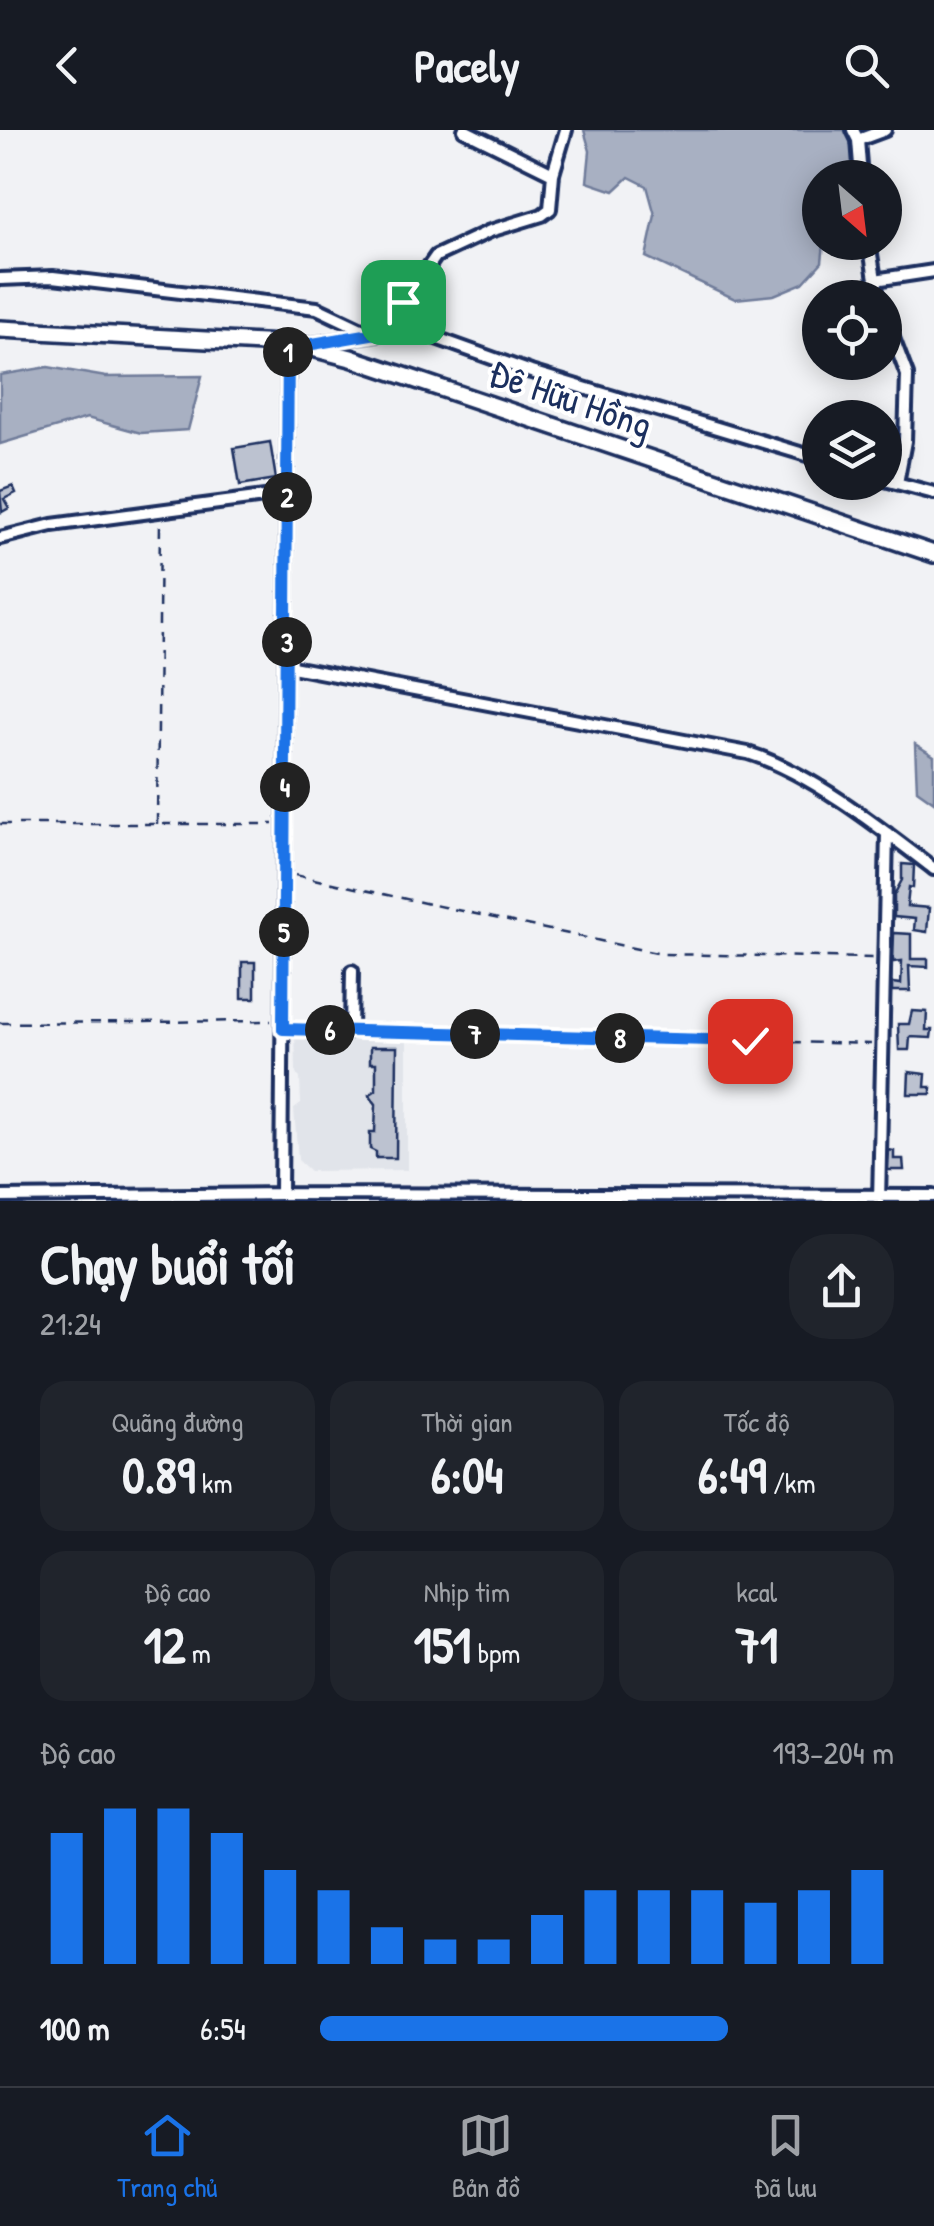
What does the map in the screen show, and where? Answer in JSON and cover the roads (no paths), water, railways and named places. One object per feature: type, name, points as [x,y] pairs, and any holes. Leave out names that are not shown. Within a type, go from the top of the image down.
[{"type":"main road","name":"Đê Hữu Hồng","points":[[0,329],[294,345],[351,358],[934,554]]},
{"type":"street","points":[[464,130],[554,174]]},
{"type":"street","points":[[394,330],[403,302],[436,256],[490,231],[542,216],[550,209],[554,174],[566,130]]},
{"type":"street","points":[[858,160],[855,135],[884,130]]},
{"type":"street","points":[[872,260],[876,280],[934,271]]},
{"type":"street","points":[[0,279],[52,278],[317,308],[373,334]]},
{"type":"street","points":[[281,1194],[288,494],[294,345],[394,330],[425,334],[531,372],[802,454]]},
{"type":"street","points":[[902,360],[908,375],[902,450]]},
{"type":"street","points":[[902,484],[934,493]]},
{"type":"street","points":[[0,538],[52,525],[288,494]]},
{"type":"street","points":[[287,666],[748,753],[777,762],[887,833],[934,870]]},
{"type":"street","points":[[880,1199],[887,833]]},
{"type":"street","points":[[351,1031],[352,971]]},
{"type":"street","points":[[0,1197],[934,1196]]},
{"type":"water","points":[[584,130],[848,130],[854,160],[802,160],[802,260],[822,262],[802,283],[774,295],[735,299],[646,257],[655,215],[647,186],[629,177],[614,191],[587,182],[590,151]]},
{"type":"water","points":[[48,367],[106,377],[202,376],[188,430],[141,433],[87,418],[0,444],[0,375]]},
{"type":"water","points":[[915,744],[934,756],[934,802],[917,790]]}]
